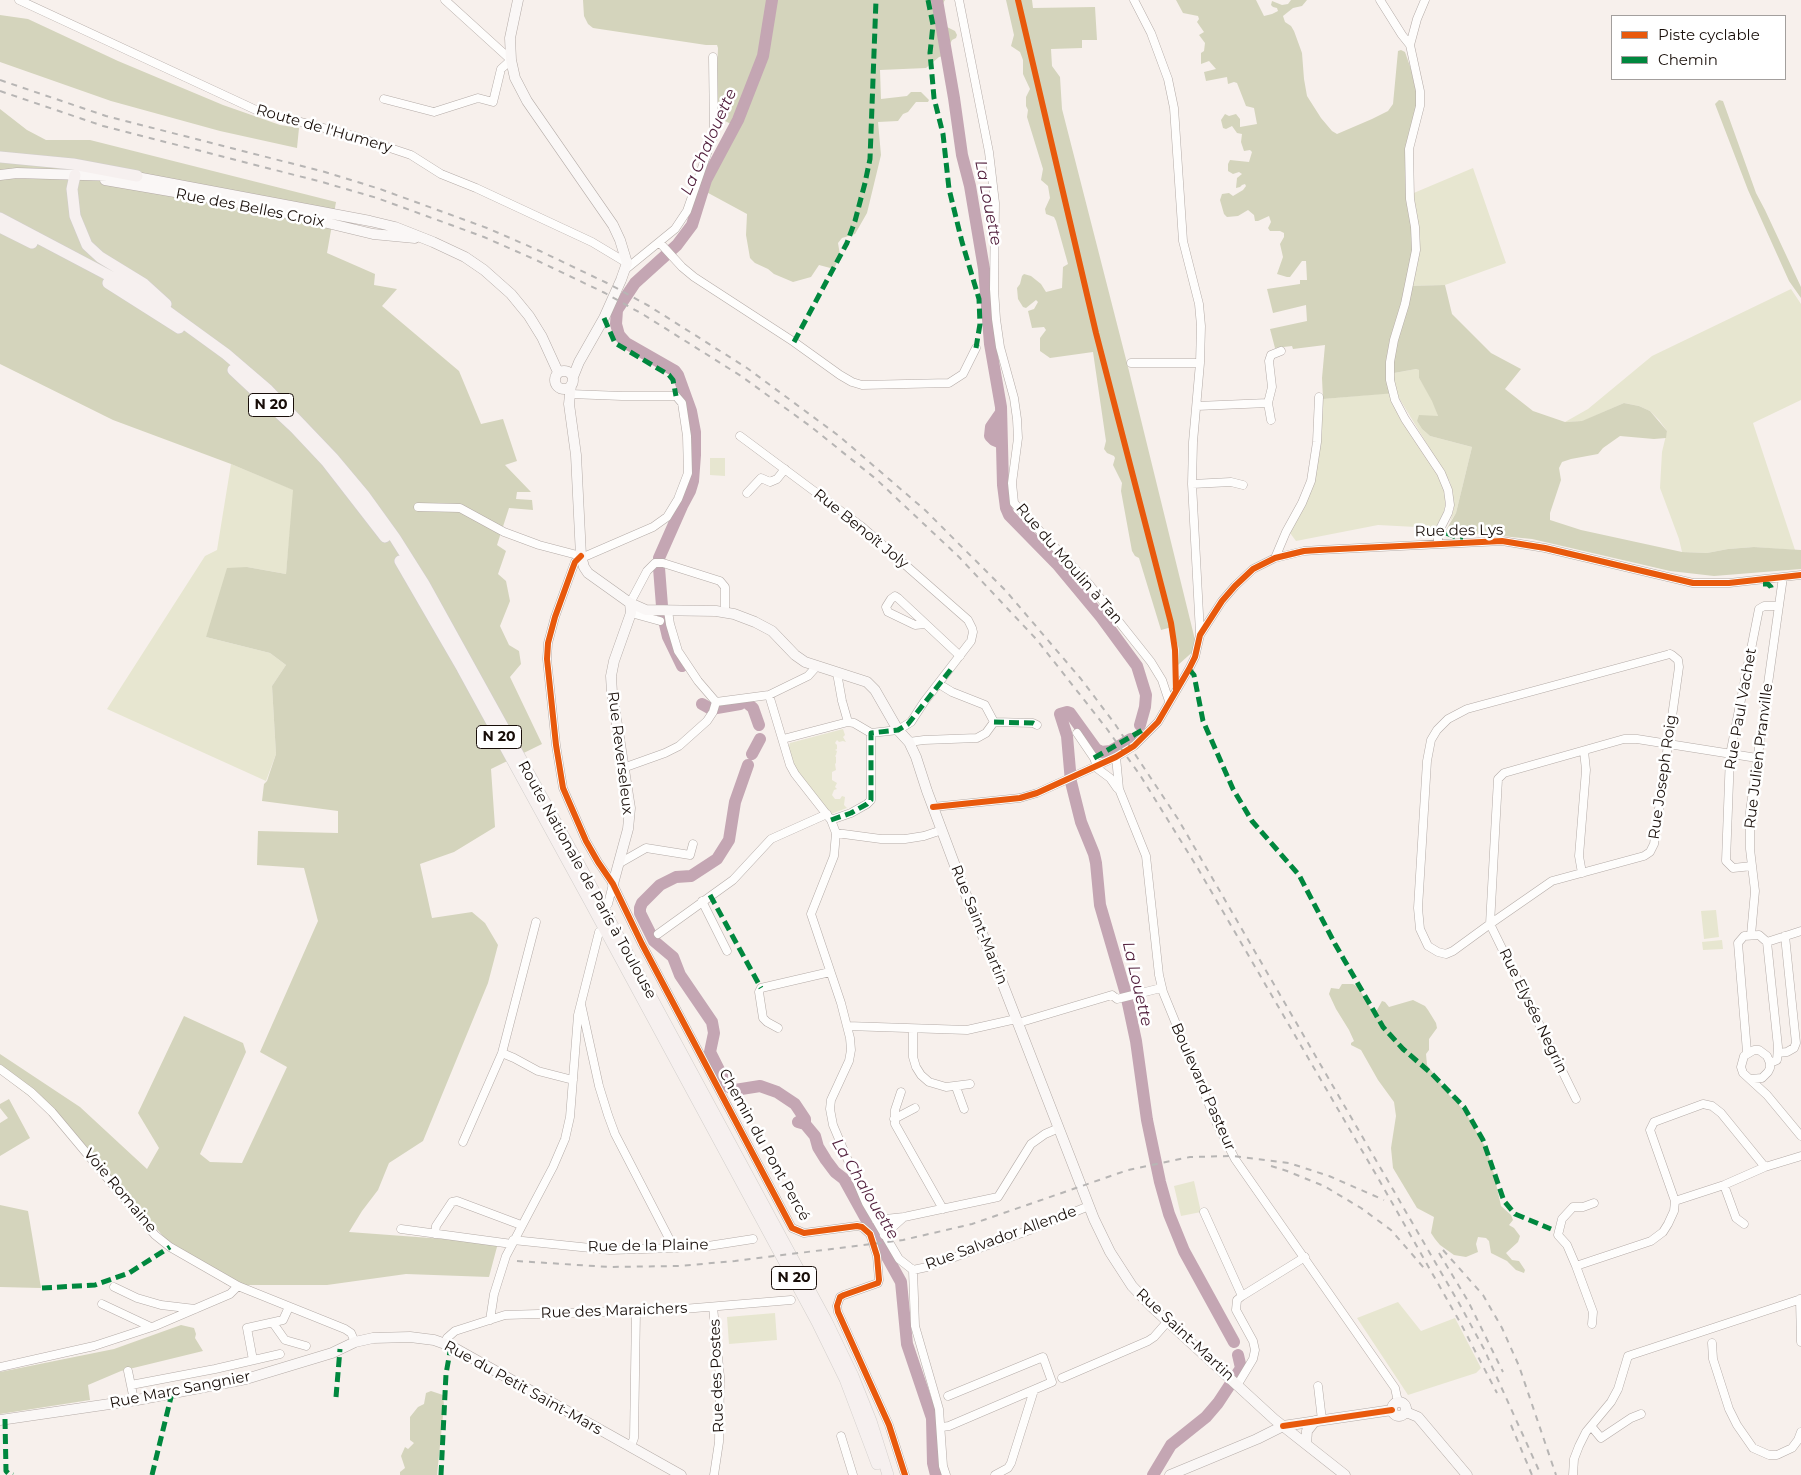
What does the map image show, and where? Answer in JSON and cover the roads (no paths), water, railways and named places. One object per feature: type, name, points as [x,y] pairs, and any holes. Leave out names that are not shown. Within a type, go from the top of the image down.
[{"type":"main road","points":[[518,0],[510,38],[511,60],[515,78],[527,101],[613,225],[620,240],[626,266],[604,318],[567,385]]},
{"type":"main road","points":[[0,157],[73,164],[137,176]]},
{"type":"main road","points":[[0,174],[75,175],[72,190],[75,216],[87,245],[100,257],[155,292],[185,323]]},
{"type":"main road","name":"Rue des Belles Croix","points":[[75,175],[137,176],[395,232],[425,239],[465,257],[484,270],[511,294],[529,316],[567,385],[577,470],[581,556]]},
{"type":"main road","name":"Rue des Belles Croix","points":[[75,175],[257,206],[373,234],[395,232]]},
{"type":"main road","name":"Route Nationale de Paris à Toulouse","points":[[0,218],[142,293],[226,354],[268,390],[333,458],[364,495],[395,538],[424,584],[604,910],[826,1320],[853,1376],[871,1421],[888,1475]]},
{"type":"main road","name":"Route Nationale de Paris à Toulouse","points":[[0,227],[91,273],[179,328],[224,362],[295,428],[320,455],[389,543],[422,597],[587,895],[818,1324],[845,1379],[881,1475]]},
{"type":"main road","name":"Rue Saint-Martin","points":[[581,556],[584,567],[593,578],[630,608],[663,614],[707,611],[725,612],[765,626],[777,635],[800,659],[816,667],[861,680],[871,685],[898,730],[909,742],[916,757],[969,903],[1089,1206],[1104,1241],[1121,1271],[1140,1296],[1283,1426],[1345,1475]]},
{"type":"main road","name":"Rue Reverseleux","points":[[613,884],[630,808],[611,676],[630,608]]},
{"type":"main road","name":"Rue du Petit Saint-Mars","points":[[355,1342],[373,1338],[410,1337],[434,1340],[451,1346],[681,1475]]},
{"type":"main road","name":"Rue Marc Sangnier","points":[[0,1420],[134,1400],[246,1379],[324,1355],[355,1342]]},
{"type":"main road","points":[[1170,1475],[1257,1439],[1283,1426],[1395,1406],[1394,1414],[1398,1416],[1404,1415],[1406,1412],[1418,1417],[1467,1475]]},
{"type":"main road","points":[[1306,1444],[1307,1432],[1319,1420]]},
{"type":"street","name":"Route de l'Humery","points":[[19,0],[256,110],[354,136],[411,155],[441,174],[491,194],[592,242],[626,266]]},
{"type":"street","points":[[384,99],[434,112],[478,98],[493,102],[501,69],[511,60],[445,0]]},
{"type":"street","name":"Rue du Moulin à Tan","points":[[959,0],[991,168],[995,203],[994,289],[1000,346],[1014,398],[1017,419],[1018,438],[1012,483],[1014,503],[1089,584],[1146,655],[1162,680],[1168,698]]},
{"type":"street","points":[[1134,0],[1151,33],[1168,79],[1174,108],[1183,241],[1199,304],[1201,326],[1200,362],[1192,484],[1200,601],[1200,635]]},
{"type":"street","points":[[1380,0],[1410,45],[1420,91],[1420,106],[1410,149],[1410,199],[1415,227],[1416,250],[1405,304],[1394,340],[1390,371],[1395,400],[1405,419],[1441,473],[1448,490],[1450,505],[1438,534],[1438,543]]},
{"type":"street","points":[[1410,45],[1425,0]]},
{"type":"street","points":[[626,266],[660,243],[676,229],[687,211],[714,133],[713,57]]},
{"type":"street","points":[[660,243],[694,277],[787,337],[852,382],[862,385],[949,383],[963,374],[976,348]]},
{"type":"street","points":[[1271,420],[1268,403],[1272,387],[1270,355],[1282,351]]},
{"type":"street","points":[[1131,363],[1200,362]]},
{"type":"street","points":[[418,506],[460,508],[504,532],[539,545],[581,556],[586,556],[653,527],[667,517],[678,499],[688,473],[687,436],[682,403],[676,396],[622,396],[567,385]]},
{"type":"street","points":[[1275,558],[1311,481],[1317,442],[1319,397]]},
{"type":"street","points":[[1197,406],[1268,403]]},
{"type":"street","name":"Rue Benoît Joly","points":[[740,436],[861,526],[968,620],[973,632],[971,641],[960,656]]},
{"type":"street","points":[[747,493],[761,478],[770,482],[777,479],[785,469]]},
{"type":"street","points":[[1192,484],[1231,482],[1243,485]]},
{"type":"street","name":"Rue des Lys","points":[[933,807],[1020,798],[1048,789],[1070,777],[1116,758],[1134,746],[1153,729],[1168,698],[1190,669],[1200,635],[1222,601],[1253,569],[1275,558],[1304,551],[1502,541],[1520,543],[1693,583],[1721,584],[1801,575]]},
{"type":"street","points":[[581,556],[575,562],[555,616],[548,644],[548,677],[563,788],[586,841],[613,884]]},
{"type":"street","points":[[630,608],[643,577],[659,563],[720,581],[725,587],[725,612]]},
{"type":"street","name":"Rue Julien Pranville","points":[[1751,935],[1755,891],[1749,830],[1757,758],[1783,577]]},
{"type":"street","points":[[783,739],[848,722],[854,723],[871,733],[898,730],[911,722],[960,656],[898,598],[895,596],[890,599],[886,607],[888,612],[915,625],[925,624]]},
{"type":"street","name":"Rue Paul Vachet","points":[[1752,866],[1733,868],[1726,861],[1730,755],[1759,609],[1764,606],[1779,606]]},
{"type":"street","points":[[663,614],[670,624],[678,652],[714,707]]},
{"type":"street","name":"Rue Joseph Roig","points":[[1672,654],[1678,660],[1679,667],[1654,844],[1650,852],[1644,856],[1582,873],[1552,881],[1453,951],[1446,954],[1428,946],[1420,929],[1418,908],[1427,761],[1431,740],[1442,724],[1456,713],[1467,709],[1672,654]]},
{"type":"street","points":[[714,707],[769,695],[808,676],[816,667]]},
{"type":"street","points":[[837,673],[848,722]]},
{"type":"street","points":[[939,684],[952,692],[985,705],[994,722]]},
{"type":"street","points":[[769,695],[790,765],[829,817],[836,833],[834,856],[811,914],[847,1026],[851,1050],[849,1061],[834,1090],[830,1109],[834,1125],[866,1203],[896,1256],[909,1268],[916,1332],[939,1409],[942,1427],[943,1466],[946,1475]]},
{"type":"street","points":[[623,768],[665,753],[678,746],[707,721],[714,707]]},
{"type":"street","points":[[994,722],[1032,722],[1037,725]]},
{"type":"street","points":[[909,742],[976,738],[986,733],[994,722]]},
{"type":"street","points":[[658,934],[733,880],[771,839],[829,817],[851,814],[867,804],[871,800],[871,733]]},
{"type":"street","name":"Boulevard Pasteur","points":[[1077,733],[1094,758],[1098,769],[1110,778],[1118,790],[1146,856],[1161,988],[1230,1150],[1395,1388],[1395,1406]]},
{"type":"street","points":[[1490,924],[1499,777],[1504,773],[1624,739],[1637,738],[1757,758]]},
{"type":"street","points":[[1582,873],[1579,856],[1586,770],[1584,751]]},
{"type":"street","name":"Boulevard Pasteur","points":[[1116,758],[1118,790]]},
{"type":"street","points":[[836,833],[881,839],[905,839],[924,836],[942,830]]},
{"type":"street","points":[[618,864],[646,848],[690,855],[693,844]]},
{"type":"street","name":"Rue Reverseleux","points":[[608,904],[613,884]]},
{"type":"street","name":"Chemin du Pont Percé","points":[[613,884],[620,901],[792,1228],[804,1233],[857,1226],[862,1227],[870,1234],[877,1256],[878,1283],[844,1294],[840,1297],[837,1306],[889,1425],[905,1475]]},
{"type":"street","points":[[702,901],[727,950]]},
{"type":"street","points":[[463,1142],[502,1053],[536,922]]},
{"type":"street","name":"Rue Elysée Negrin","points":[[1490,924],[1576,1099]]},
{"type":"street","points":[[490,1320],[494,1294],[512,1242],[553,1167],[565,1139],[570,1117],[578,1015],[599,932]]},
{"type":"street","points":[[1767,942],[1801,932]]},
{"type":"street","points":[[1770,1063],[1777,1060],[1778,1053],[1767,942],[1759,935],[1744,936],[1738,943],[1747,1052],[1741,1067],[1743,1073],[1767,1095],[1801,1136]]},
{"type":"street","points":[[1778,1053],[1788,1052],[1794,1048],[1796,1043],[1785,936]]},
{"type":"street","points":[[778,1028],[766,1022],[763,1018],[758,992],[761,988],[830,972]]},
{"type":"street","points":[[847,1026],[967,1030],[1017,1021],[1112,995],[1117,999],[1161,988]]},
{"type":"street","points":[[581,1004],[599,1086],[613,1128],[674,1248]]},
{"type":"street","points":[[913,1028],[913,1057],[921,1075],[929,1082],[937,1085],[956,1087],[970,1084]]},
{"type":"street","points":[[575,1043],[588,1041]]},
{"type":"street","points":[[1747,1052],[1759,1050],[1767,1056],[1770,1063],[1770,1068],[1765,1076],[1757,1080],[1751,1079]]},
{"type":"street","points":[[502,1053],[538,1072],[573,1080]]},
{"type":"street","name":"Voie Romaine","points":[[0,1069],[52,1112],[155,1235],[187,1259],[238,1286],[345,1329],[351,1333],[355,1342]]},
{"type":"street","points":[[1765,1076],[1767,1095]]},
{"type":"street","points":[[956,1087],[964,1109]]},
{"type":"street","points":[[901,1092],[894,1110],[895,1124],[943,1210]]},
{"type":"street","points":[[1576,1266],[1651,1241],[1663,1232],[1668,1224],[1674,1211],[1675,1201],[1650,1130],[1654,1122],[1704,1104],[1712,1106],[1765,1167]]},
{"type":"street","points":[[894,1120],[915,1108]]},
{"type":"street","points":[[876,1220],[943,1210],[998,1197],[1031,1144],[1045,1134],[1059,1128]]},
{"type":"street","points":[[1675,1201],[1724,1185],[1765,1167],[1801,1156]]},
{"type":"street","points":[[1724,1185],[1736,1218],[1744,1224]]},
{"type":"street","points":[[435,1234],[436,1226],[452,1202],[456,1201],[469,1204],[521,1225]]},
{"type":"street","points":[[1592,1324],[1593,1312],[1576,1266],[1567,1245],[1558,1235],[1562,1219],[1573,1207],[1583,1207],[1594,1203]]},
{"type":"street","name":"Rue Salvador Allende","points":[[909,1268],[927,1267],[1030,1230],[1089,1206]]},
{"type":"street","points":[[1204,1212],[1242,1296]]},
{"type":"street","points":[[884,1235],[904,1217]]},
{"type":"street","name":"Rue de la Plaine","points":[[401,1229],[512,1242],[610,1250],[708,1246],[753,1240]]},
{"type":"street","points":[[1235,1381],[1253,1359],[1255,1350],[1236,1310],[1236,1303],[1242,1296],[1305,1258]]},
{"type":"street","points":[[114,1286],[137,1298],[161,1305],[195,1309]]},
{"type":"street","points":[[0,1367],[94,1346],[151,1327],[230,1294],[238,1286]]},
{"type":"street","points":[[1574,1475],[1574,1459],[1579,1446],[1586,1432],[1611,1402],[1618,1389],[1628,1356],[1801,1299],[1801,1342]]},
{"type":"street","name":"Rue des Maraichers","points":[[444,1344],[447,1338],[456,1331],[514,1314],[636,1311],[791,1300]]},
{"type":"street","points":[[102,1304],[151,1327]]},
{"type":"street","points":[[253,1360],[247,1328],[283,1320],[289,1307]]},
{"type":"street","name":"Rue des Postes","points":[[713,1307],[720,1377],[719,1442],[714,1475]]},
{"type":"street","points":[[631,1446],[634,1438],[636,1311]]},
{"type":"street","points":[[1062,1378],[1148,1341],[1168,1321]]},
{"type":"street","points":[[273,1323],[285,1340],[306,1346]]},
{"type":"street","points":[[1712,1343],[1713,1359],[1729,1409],[1737,1425],[1753,1448],[1760,1452],[1777,1455],[1792,1448],[1801,1432]]},
{"type":"street","points":[[131,1385],[280,1354]]},
{"type":"street","points":[[942,1427],[949,1426],[1052,1382],[1043,1357],[948,1396]]},
{"type":"street","points":[[128,1370],[134,1400]]},
{"type":"street","points":[[1318,1386],[1319,1420]]},
{"type":"street","points":[[995,1475],[1008,1468],[1011,1463],[1034,1390]]},
{"type":"street","points":[[1591,1426],[1601,1438],[1630,1418],[1641,1414]]},
{"type":"street","points":[[840,1436],[853,1475]]},
{"type":"waterway","name":"La Chalouette","points":[[659,558],[693,481],[695,432],[691,411],[678,375],[675,371],[626,343],[619,335],[616,324],[617,310],[635,283],[677,245],[692,225],[706,180],[738,120],[763,56],[772,0]]},
{"type":"waterway","name":"La Louette","points":[[937,0],[962,155],[970,186],[984,269],[990,344],[1001,407],[1003,485],[1006,508],[1009,515],[1057,564],[1101,617],[1137,666],[1146,695],[1140,725]]},
{"type":"waterway","name":"La Louette","points":[[1000,414],[991,427],[990,436],[1001,443]]},
{"type":"waterway","name":"La Chalouette","points":[[659,568],[662,606]]},
{"type":"waterway","name":"La Chalouette","points":[[663,616],[668,637],[682,666]]},
{"type":"waterway","name":"La Chalouette","points":[[747,703],[753,708],[759,725]]},
{"type":"waterway","name":"La Chalouette","points":[[702,704],[711,709],[740,704]]},
{"type":"waterway","name":"La Louette","points":[[1131,739],[1111,751],[1101,752],[1096,749],[1070,713],[1060,714],[1067,736],[1071,782],[1081,822],[1094,854],[1100,905],[1126,994],[1136,1041],[1147,1120],[1160,1182],[1169,1214],[1184,1251],[1234,1342]]},
{"type":"waterway","name":"La Chalouette","points":[[752,754],[760,739]]},
{"type":"waterway","name":"La Chalouette","points":[[748,765],[735,802],[729,840],[717,859],[691,876],[676,877],[660,885],[642,903],[640,913],[654,941],[673,957],[680,975],[712,1022],[714,1033],[710,1052],[727,1086],[735,1090],[760,1086],[777,1092],[795,1104],[805,1119],[805,1124]]},
{"type":"waterway","name":"La Chalouette","points":[[798,1122],[805,1124],[815,1136],[818,1147],[826,1160],[835,1172],[844,1179],[901,1282],[907,1344],[932,1418],[933,1463],[936,1475]]},
{"type":"waterway","name":"La Louette","points":[[1153,1475],[1171,1445],[1206,1417],[1218,1403],[1241,1368],[1238,1355]]},
{"type":"railway","points":[[0,80],[106,116],[325,172],[380,189],[487,228],[540,251],[609,284],[649,306],[747,368],[839,436],[925,510],[1006,591],[1081,679],[1115,724],[1178,819],[1460,1305],[1484,1349],[1541,1475]]},
{"type":"railway","points":[[0,91],[103,126],[377,198],[484,237],[536,260],[605,293],[644,315],[741,376],[810,426],[876,479],[959,557],[1037,640],[1107,729],[1140,775],[1197,867],[1378,1178],[1461,1324],[1497,1393]]},
{"type":"railway","points":[[517,1261],[609,1267],[679,1266],[903,1240],[972,1224],[1128,1170],[1190,1157],[1233,1156],[1289,1163],[1329,1176],[1384,1200]]},
{"type":"railway","points":[[1271,1166],[1324,1186],[1361,1208],[1391,1230],[1424,1268]]},
{"type":"railway","points":[[1443,1250],[1483,1295],[1502,1328],[1519,1366],[1556,1475]]},
{"type":"railway","points":[[1439,1253],[1468,1301],[1503,1372]]},
{"type":"railway","points":[[1511,1425],[1532,1475]]}]
